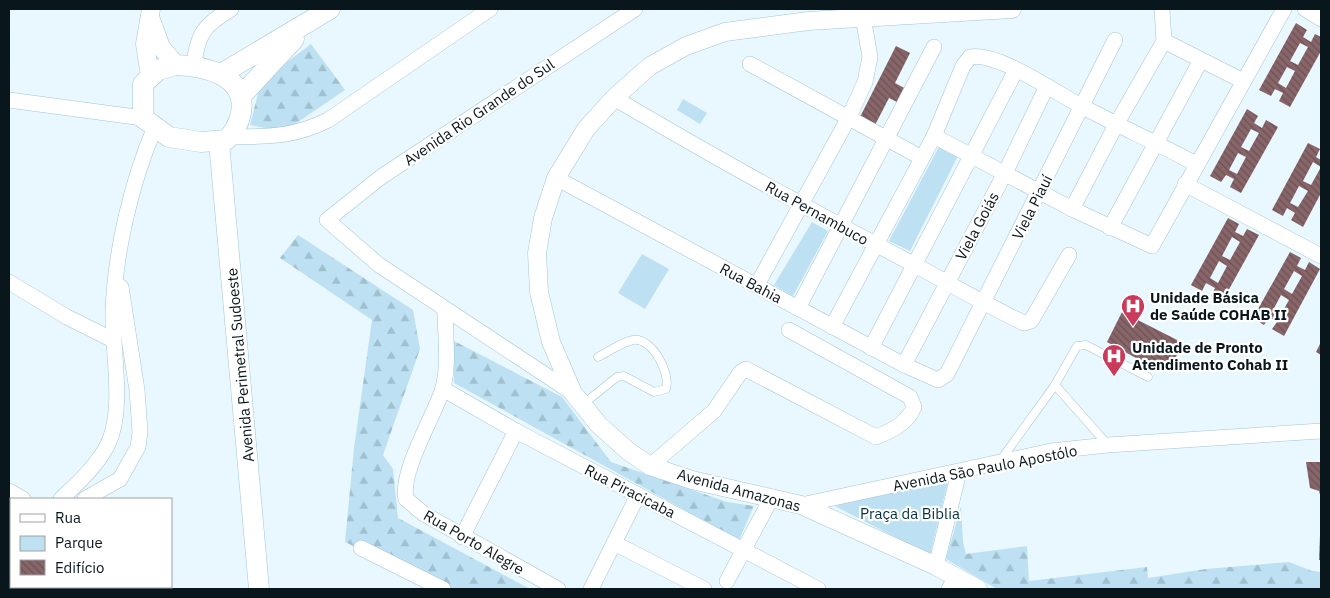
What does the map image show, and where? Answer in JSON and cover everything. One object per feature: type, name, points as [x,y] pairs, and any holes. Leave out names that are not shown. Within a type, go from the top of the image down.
[{"type":"main road","points":[[221,74],[322,14]]},
{"type":"main road","points":[[241,96],[322,14]]},
{"type":"main road","points":[[185,65],[221,74],[230,81],[241,96],[242,106],[240,119],[224,139],[201,142],[169,137],[149,123],[142,94],[143,84],[158,70],[185,65]]},
{"type":"main road","name":"Avenida Perimetral Sudoeste","points":[[224,139],[259,589]]},
{"type":"street","points":[[150,13],[161,47],[185,65],[202,32],[212,21],[231,9]]},
{"type":"street","points":[[224,139],[288,135],[308,130],[328,120],[490,9]]},
{"type":"street","name":"Avenida Rio Grande do Sul","points":[[327,220],[381,177],[635,9]]},
{"type":"street","name":"Avenida Amazonas","points":[[978,589],[952,583],[936,566],[800,505],[772,497],[723,488],[650,466],[628,451],[606,432],[578,399],[551,342],[539,292],[539,244],[543,218],[556,178],[586,129],[614,98],[650,66],[686,46],[725,32],[808,21],[1012,9]]},
{"type":"street","points":[[1072,209],[1117,123],[1164,41],[1162,9]]},
{"type":"street","points":[[934,136],[1072,209],[1152,246],[1284,9]]},
{"type":"street","points":[[150,13],[145,44],[150,76]]},
{"type":"street","points":[[757,285],[848,119],[868,71],[870,57],[863,17]]},
{"type":"street","name":"Viela Piauí","points":[[947,374],[1083,107],[1115,40]]},
{"type":"street","points":[[1164,41],[1243,81]]},
{"type":"street","points":[[798,308],[934,47]]},
{"type":"street","points":[[832,327],[874,244],[934,136],[963,66],[970,58],[982,56],[1016,70],[1083,107],[1196,164]]},
{"type":"street","points":[[1110,228],[1201,60]]},
{"type":"street","points":[[750,64],[922,158]]},
{"type":"street","points":[[871,348],[1016,70]]},
{"type":"street","name":"Viela Goiás","points":[[904,365],[1005,173],[1047,86]]},
{"type":"street","name":"Rua Pernambuco","points":[[614,98],[841,228],[914,265],[981,304],[1024,323],[1031,321],[1069,255]]},
{"type":"street","points":[[9,100],[149,123],[143,156],[117,261],[113,340],[115,422],[108,445],[87,472],[62,498]]},
{"type":"street","name":"Rua Bahia","points":[[556,178],[904,365],[935,379],[944,378],[947,374]]},
{"type":"street","points":[[1185,184],[1321,256]]},
{"type":"street","name":"Avenida Amazonas","points":[[327,220],[379,265],[578,399]]},
{"type":"street","points":[[87,498],[120,479],[138,447],[140,432],[137,390],[117,261]]},
{"type":"street","points":[[9,282],[67,317],[113,340]]},
{"type":"street","name":"Rua Porto Alegre","points":[[445,310],[443,389],[422,439],[408,478],[405,493],[410,504],[462,537],[558,589]]},
{"type":"street","points":[[650,466],[714,411],[740,373],[746,369],[876,437],[900,425],[912,413],[914,407],[910,397],[789,330]]},
{"type":"street","name":"Rua Piracicaba","points":[[443,389],[516,431],[818,589]]},
{"type":"street","points":[[462,537],[516,431]]},
{"type":"street","name":"Avenida São Paulo Apostólo","points":[[800,505],[1051,451],[1108,445],[1321,431]]},
{"type":"street","points":[[936,566],[959,472]]},
{"type":"street","points":[[9,490],[21,498]]},
{"type":"street","points":[[591,589],[638,495]]},
{"type":"street","points":[[727,581],[772,497]]},
{"type":"street","points":[[614,543],[704,589]]},
{"type":"street","points":[[362,548],[437,588]]},
{"type":"lane","points":[[578,399],[617,377],[624,376],[654,392],[666,389],[668,380],[666,368],[644,342],[632,340],[598,357]]},
{"type":"lane","points":[[999,463],[1055,385],[1077,346],[1086,345],[1148,377]]},
{"type":"lane","points":[[1055,385],[1108,445]]},
{"type":"green space","points":[[311,44],[345,90],[295,124],[274,130],[250,125],[261,82]]},
{"type":"green space","points":[[683,99],[707,113],[700,124],[677,110]]},
{"type":"green space","points":[[941,143],[959,154],[910,251],[889,241]]},
{"type":"green space","points":[[812,222],[828,231],[793,296],[774,285]]},
{"type":"green space","points":[[298,235],[413,310],[420,349],[383,455],[393,469],[398,518],[530,589],[443,589],[345,542],[354,448],[372,320],[280,258]]},
{"type":"green space","points":[[642,254],[669,269],[645,309],[618,293]]},
{"type":"green space","points":[[454,341],[562,397],[611,462],[727,502],[754,506],[739,540],[454,383]]},
{"type":"green space","name":"Praça da Biblia","points":[[948,481],[930,555],[831,504]]},
{"type":"green space","points":[[961,506],[963,542],[966,554],[1027,546],[1029,581],[1147,567],[1148,578],[1206,569],[1289,562],[1312,571],[1321,572],[1321,589],[997,589],[946,559]]},
{"type":"building","points":[[1296,23],[1307,30],[1303,37],[1311,42],[1315,34],[1321,37],[1321,51],[1290,107],[1279,101],[1283,93],[1275,89],[1271,96],[1259,90]],"holes":[[[1300,43],[1308,47],[1298,65],[1290,61]],[[1287,67],[1295,71],[1286,88],[1278,83]]]},
{"type":"building","points":[[896,46],[910,53],[895,83],[908,90],[901,104],[889,98],[874,127],[859,119]]},
{"type":"building","points":[[1247,109],[1258,116],[1254,123],[1262,128],[1266,120],[1278,127],[1241,193],[1230,187],[1234,179],[1226,175],[1221,182],[1210,176]],"holes":[[[1251,129],[1259,133],[1249,151],[1241,147]],[[1238,153],[1246,157],[1237,174],[1229,170]]]},
{"type":"building","points":[[1308,143],[1320,149],[1316,157],[1321,160],[1321,167],[1321,193],[1303,227],[1291,220],[1295,213],[1287,208],[1283,216],[1272,210]],"holes":[[[1313,162],[1321,167],[1311,185],[1303,181]],[[1299,186],[1308,191],[1298,207],[1290,203]]]},
{"type":"building","points":[[1228,218],[1239,224],[1235,232],[1243,236],[1247,229],[1259,235],[1222,302],[1211,296],[1215,288],[1206,283],[1202,291],[1191,285]],"holes":[[[1232,237],[1240,242],[1230,260],[1222,256]],[[1219,261],[1227,266],[1218,283],[1210,278]]]},
{"type":"building","points":[[1290,252],[1301,258],[1297,266],[1305,270],[1309,262],[1320,269],[1284,336],[1272,329],[1277,322],[1269,317],[1264,325],[1253,318]],"holes":[[[1294,271],[1302,276],[1292,294],[1284,289]],[[1281,295],[1289,300],[1280,316],[1272,312]]]},
{"type":"building","name":"Unidade Básica de Saúde COHAB II","points":[[1122,312],[1183,343],[1169,371],[1158,365],[1154,368],[1107,342]]},
{"type":"building","points":[[1321,342],[1321,355],[1316,352]]},
{"type":"building","points":[[1306,462],[1321,462],[1321,498],[1319,491],[1310,488]]},
{"type":"building","points":[[1320,535],[1321,560],[1319,560]]},
{"type":"place","name":"Unidade Básica de Saúde COHAB II","points":[[1133,327]]},
{"type":"place","name":"Unidade de Pronto Atendimento Cohab II","points":[[1114,377]]}]
